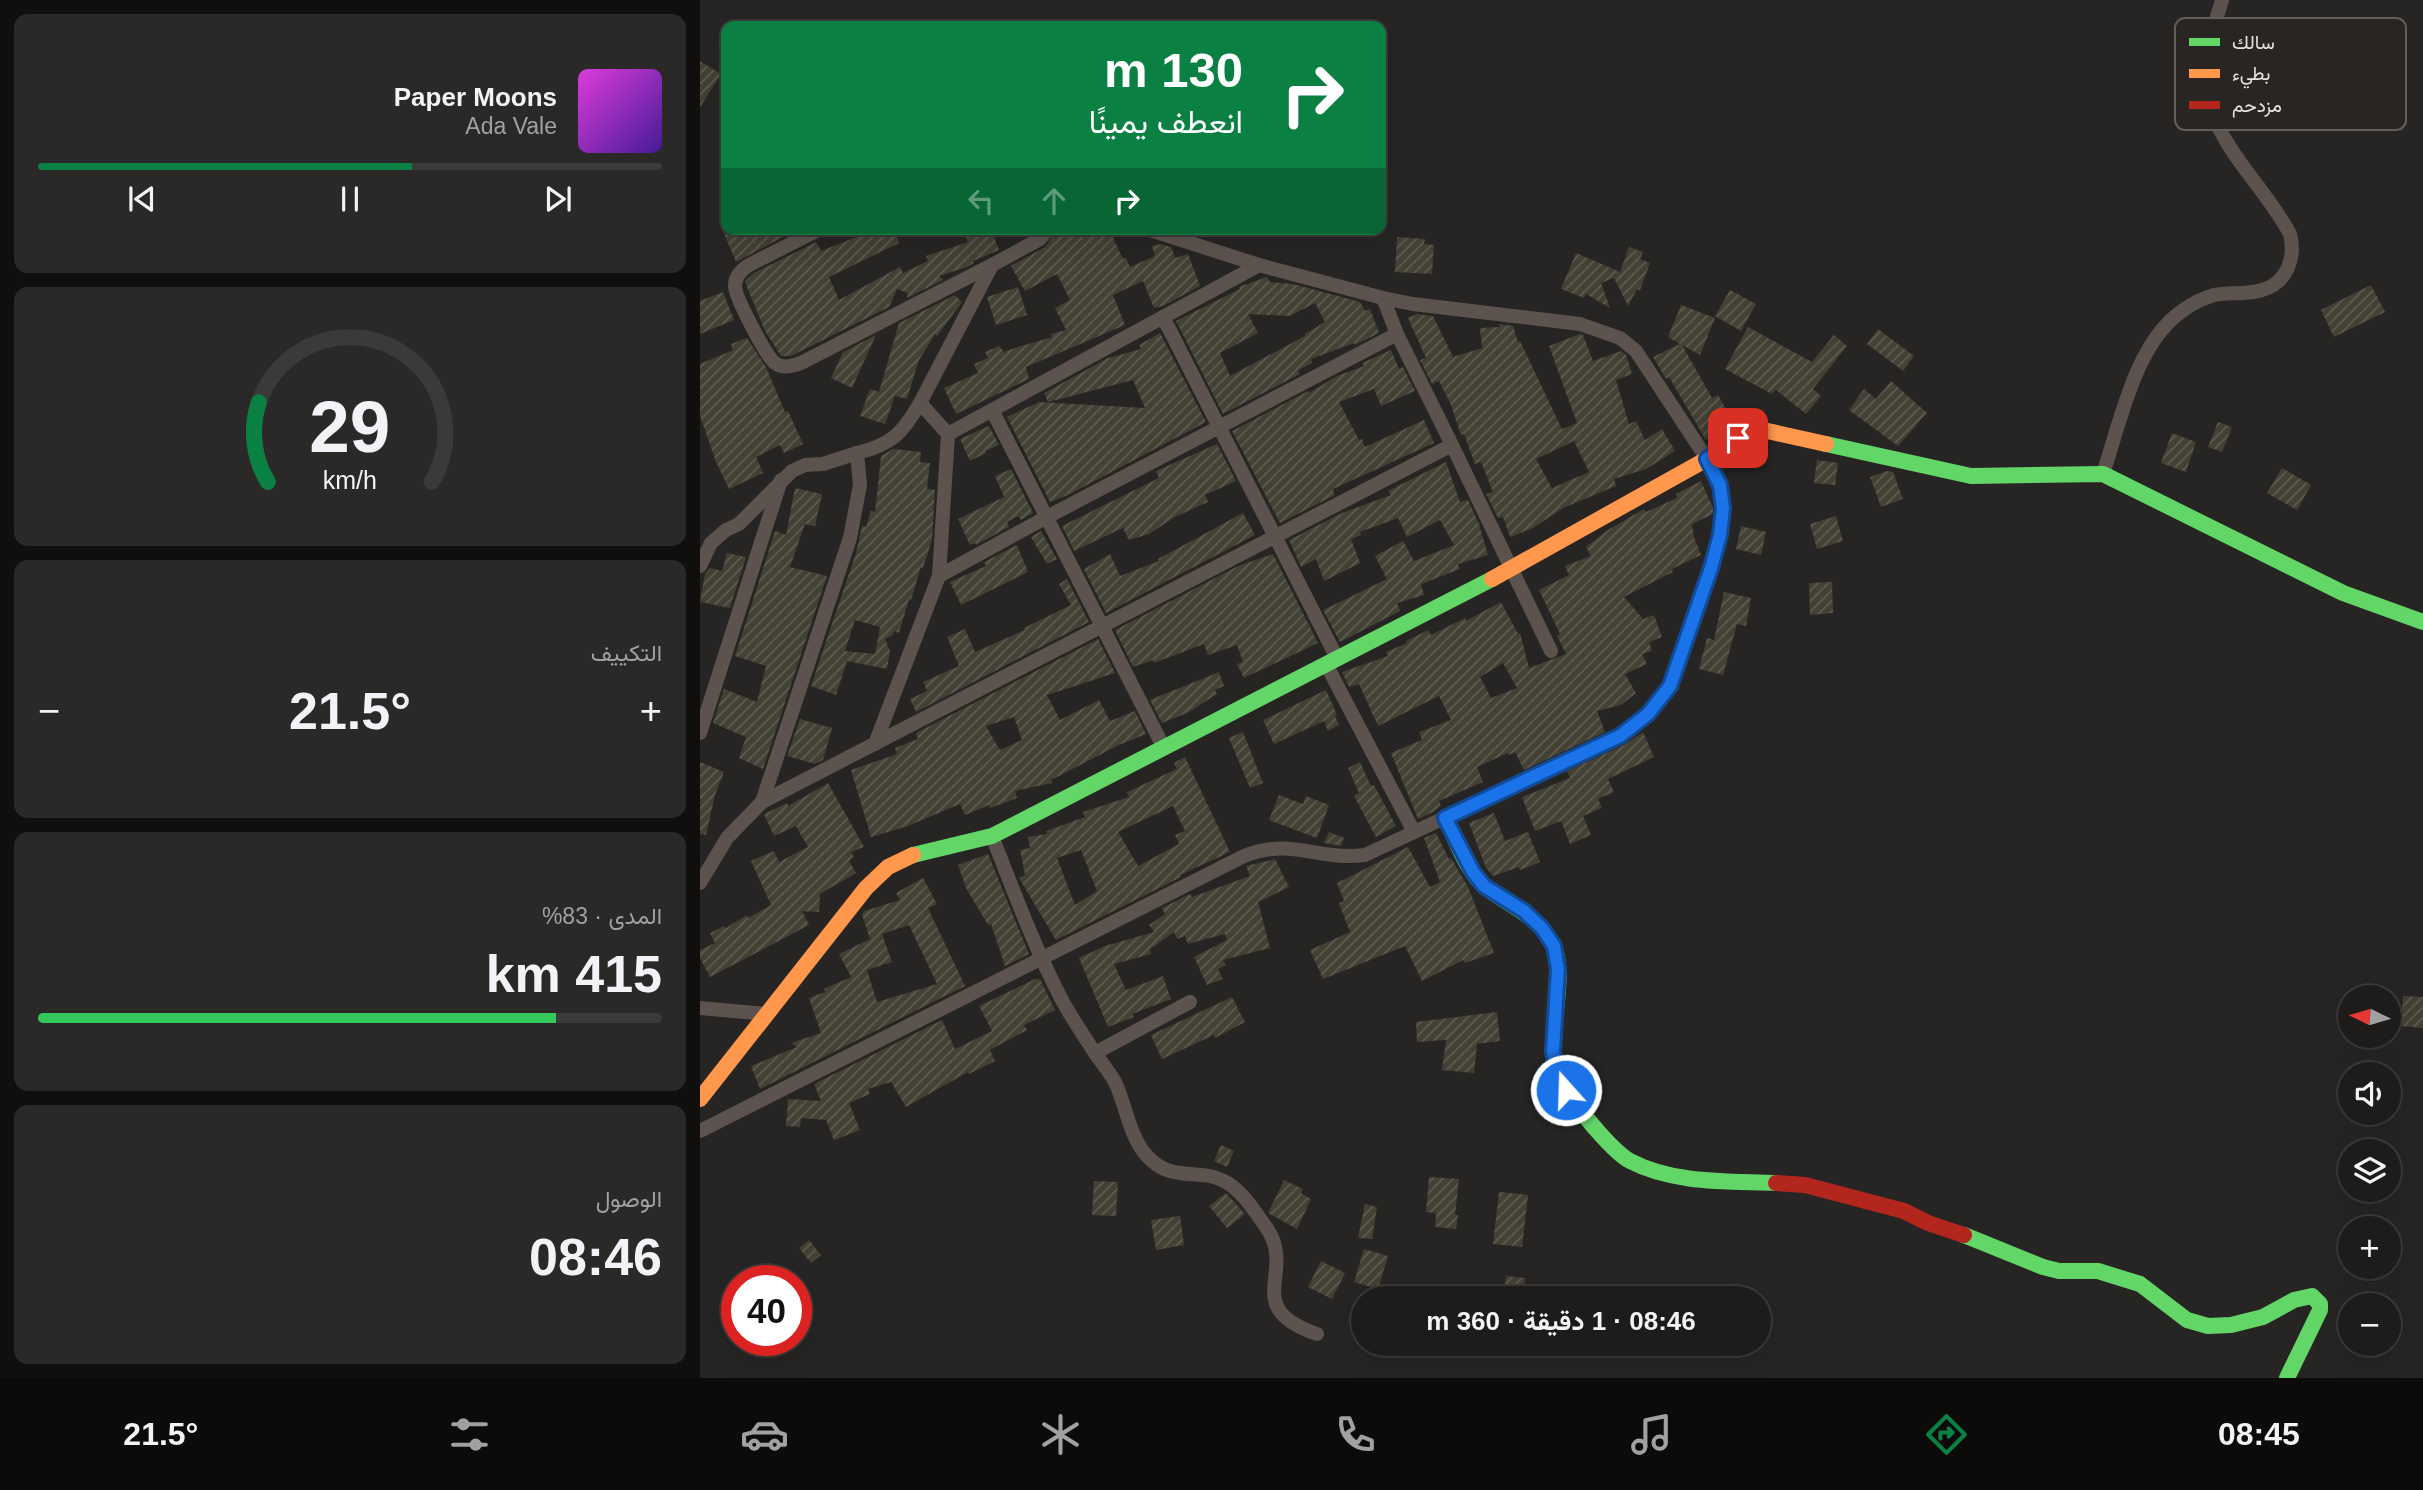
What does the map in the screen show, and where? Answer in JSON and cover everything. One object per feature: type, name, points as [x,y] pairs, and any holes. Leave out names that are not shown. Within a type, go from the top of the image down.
[{"type":"street","points":[[2217,18],[2222,0]]},
{"type":"street","points":[[2102,474],[2141,360],[2161,328],[2172,317],[2199,301],[2213,296],[2255,292],[2271,286],[2285,274],[2290,264],[2290,234],[2225,142],[2220,130]]},
{"type":"street","points":[[808,235],[749,265],[741,270],[736,278],[737,296],[769,356],[782,366],[791,367],[801,363],[992,265],[1043,235]]},
{"type":"street","points":[[700,1131],[1263,848],[1284,847],[1347,858],[1365,855],[1620,736],[1648,714],[1670,686],[1711,568],[1720,535],[1723,508],[1720,485],[1707,459],[1636,351],[1620,338],[1580,324],[1383,298],[1259,265],[1166,235]]},
{"type":"street","points":[[700,566],[712,543],[726,530],[739,524],[792,471],[880,448],[909,421],[992,265]]},
{"type":"street","points":[[948,434],[1259,265]]},
{"type":"street","points":[[1383,298],[1397,334],[1551,651]]},
{"type":"street","points":[[1163,317],[1274,537],[1414,832]]},
{"type":"street","points":[[939,576],[1397,334]]},
{"type":"street","points":[[875,744],[939,576],[948,434],[920,403]]},
{"type":"street","points":[[992,410],[1100,627],[1164,747]]},
{"type":"street","points":[[700,1098],[866,888],[888,867],[918,853],[992,836],[1512,568],[1707,459],[1754,428],[1971,476],[2102,474],[2343,593],[2423,622]]},
{"type":"street","points":[[700,883],[727,838],[762,802],[1452,445]]},
{"type":"street","points":[[762,802],[850,538],[860,485],[857,453]]},
{"type":"street","points":[[700,733],[781,481]]},
{"type":"street","points":[[1445,818],[1473,872],[1484,886],[1524,911],[1542,928],[1554,946],[1558,969],[1553,1051],[1556,1072],[1585,1117],[1628,1160],[1665,1174],[1699,1179],[1805,1185],[1894,1208],[2043,1267],[2059,1271],[2098,1271],[2140,1283],[2187,1320],[2208,1326],[2231,1325],[2263,1317],[2294,1300],[2312,1296],[2320,1304],[2320,1310],[2287,1378]]},
{"type":"street","points":[[992,836],[1041,959],[1064,1004],[1114,1079],[1145,1154],[1171,1173],[1212,1177],[1236,1189],[1268,1230],[1275,1244],[1274,1300],[1279,1312],[1298,1328],[1317,1334]]},
{"type":"street","points":[[1095,1053],[1190,1002]]},
{"type":"street","points":[[700,1008],[766,1014]]},
{"type":"building","points":[[700,61],[721,74],[700,107]]},
{"type":"building","points":[[725,235],[787,235],[736,262]]},
{"type":"building","points":[[861,235],[896,235],[899,243],[829,277],[839,300],[900,267],[903,273],[928,261],[926,256],[968,242],[965,235],[993,235],[999,250],[973,261],[974,263],[967,267],[939,276],[943,280],[907,298],[908,293],[897,289],[889,307],[791,356],[781,356],[765,331],[745,282],[754,273],[816,242],[821,251]]},
{"type":"building","points":[[1053,235],[1112,235],[1123,259],[1126,258],[1130,267],[1155,256],[1152,246],[1161,244],[1171,247],[1175,258],[1188,254],[1200,286],[1154,308],[1143,281],[1113,295],[1125,325],[1026,367],[1029,379],[956,414],[944,388],[978,373],[974,364],[988,358],[985,352],[999,346],[1006,354],[1005,351],[1066,330],[1055,308],[1070,300],[1057,274],[1025,291],[1011,266],[1045,247]]},
{"type":"building","points":[[1397,237],[1425,239],[1424,244],[1434,245],[1432,274],[1395,272]]},
{"type":"building","points":[[1629,247],[1643,252],[1640,259],[1650,263],[1640,290],[1637,289],[1628,306],[1614,278],[1601,283],[1610,308],[1586,294],[1584,298],[1561,289],[1576,253],[1620,272]]},
{"type":"building","points":[[1267,277],[1270,282],[1293,284],[1360,302],[1365,311],[1370,309],[1379,333],[1355,345],[1354,343],[1311,359],[1312,363],[1298,370],[1300,374],[1223,414],[1176,321],[1240,289],[1239,287]],"holes":[[[1315,303],[1325,322],[1305,336],[1230,376],[1220,353],[1258,333],[1248,314],[1290,316]]]},
{"type":"building","points":[[2371,285],[2385,312],[2334,337],[2321,310]]},
{"type":"building","points":[[1018,287],[1027,315],[996,325],[987,297]]},
{"type":"building","points":[[1730,290],[1756,304],[1741,331],[1715,316]]},
{"type":"building","points":[[723,292],[734,320],[700,334],[700,301]]},
{"type":"building","points":[[955,295],[962,302],[937,336],[935,334],[919,360],[907,399],[895,396],[885,424],[860,416],[870,389],[879,392],[899,323]]},
{"type":"building","points":[[1681,305],[1715,318],[1700,355],[1682,345],[1712,398],[1718,395],[1734,424],[1706,440],[1669,377],[1666,379],[1653,357],[1680,344],[1668,337]]},
{"type":"building","points":[[1417,314],[1433,316],[1453,357],[1482,348],[1480,328],[1500,327],[1499,324],[1513,326],[1518,342],[1520,341],[1562,429],[1577,423],[1549,346],[1580,334],[1583,335],[1593,361],[1621,351],[1626,355],[1632,374],[1616,380],[1629,424],[1636,421],[1645,440],[1662,429],[1675,451],[1646,469],[1614,479],[1616,486],[1563,508],[1533,528],[1510,537],[1503,517],[1498,518],[1486,494],[1493,492],[1481,462],[1475,464],[1439,381],[1432,384],[1420,360],[1426,358],[1408,318]],"holes":[[[1574,441],[1589,472],[1552,488],[1536,459]]]},
{"type":"building","points":[[1748,327],[1812,362],[1834,335],[1847,346],[1813,389],[1821,396],[1806,414],[1775,389],[1772,394],[1725,369]]},
{"type":"building","points":[[1878,329],[1914,356],[1903,371],[1867,344]]},
{"type":"building","points":[[1160,333],[1206,422],[1050,502],[1007,417],[1039,402],[1145,408],[1133,380],[1048,402],[1044,393],[1108,358],[1141,349],[1139,345]]},
{"type":"building","points":[[876,335],[852,388],[831,378],[843,352]]},
{"type":"building","points":[[747,338],[766,367],[785,412],[788,411],[803,444],[784,453],[780,445],[756,457],[763,473],[729,489],[716,462],[700,416],[700,364],[733,350],[731,344]]},
{"type":"building","points":[[1391,350],[1399,369],[1403,367],[1415,391],[1381,406],[1374,389],[1339,402],[1365,447],[1424,420],[1434,443],[1333,489],[1335,495],[1280,523],[1232,431]]},
{"type":"building","points":[[1891,381],[1927,413],[1898,446],[1849,410],[1864,389],[1876,399]]},
{"type":"building","points":[[2218,422],[2232,427],[2222,452],[2208,447]]},
{"type":"building","points":[[989,426],[999,445],[970,461],[960,439]]},
{"type":"building","points":[[2172,433],[2196,442],[2186,472],[2161,463]]},
{"type":"building","points":[[1217,444],[1236,481],[1205,495],[1208,502],[1175,517],[1149,534],[1129,540],[1123,528],[1074,551],[1062,526],[1159,478],[1156,471]]},
{"type":"building","points":[[893,449],[921,452],[920,462],[930,463],[927,489],[935,490],[932,540],[899,633],[894,631],[893,635],[885,639],[890,651],[887,669],[847,661],[836,695],[811,686],[856,553],[862,526],[866,527],[871,511],[875,512],[881,456]],"holes":[[[855,620],[880,627],[875,654],[845,651]]]},
{"type":"building","points":[[1817,460],[1838,463],[1835,485],[1814,483]]},
{"type":"building","points":[[1446,462],[1460,502],[1468,500],[1479,524],[1488,555],[1458,564],[1460,569],[1421,584],[1424,595],[1397,603],[1400,611],[1340,642],[1323,610],[1387,579],[1375,556],[1403,541],[1414,561],[1454,545],[1440,520],[1407,537],[1398,518],[1360,532],[1361,535],[1351,539],[1360,563],[1324,581],[1316,559],[1301,567],[1289,540],[1342,513],[1391,495],[1388,491]]},
{"type":"building","points":[[2282,468],[2311,485],[2297,510],[2267,493]]},
{"type":"building","points":[[1011,469],[1033,513],[1021,520],[1018,516],[1007,522],[1009,527],[976,545],[970,545],[958,519],[1004,497],[995,476]]},
{"type":"building","points":[[1887,471],[1893,472],[1903,499],[1881,507],[1870,477]]},
{"type":"building","points":[[1701,481],[1713,514],[1692,524],[1701,555],[1624,597],[1643,619],[1654,615],[1662,637],[1649,642],[1652,651],[1642,654],[1647,664],[1625,674],[1636,693],[1621,705],[1597,711],[1605,732],[1524,770],[1515,752],[1477,767],[1483,782],[1439,801],[1441,806],[1418,819],[1391,753],[1422,740],[1419,732],[1451,720],[1439,696],[1378,726],[1359,684],[1349,687],[1342,672],[1388,656],[1386,652],[1428,630],[1431,635],[1465,618],[1466,621],[1501,602],[1518,634],[1520,633],[1529,668],[1566,654],[1557,636],[1560,634],[1539,590],[1569,575],[1565,566],[1591,556],[1586,547],[1608,530],[1644,509],[1646,512],[1677,498],[1676,494]],"holes":[[[1503,663],[1517,688],[1491,698],[1480,677]]]},
{"type":"building","points":[[795,488],[822,494],[815,526],[805,524],[790,567],[827,576],[763,769],[739,758],[746,737],[713,723],[724,689],[757,702],[766,666],[735,656],[775,531],[786,535]]},
{"type":"building","points":[[1243,513],[1255,535],[1106,613],[1084,569],[1110,554],[1120,576],[1159,561],[1158,559]]},
{"type":"building","points":[[1836,516],[1843,541],[1817,549],[1810,524]]},
{"type":"building","points":[[1741,526],[1766,532],[1761,555],[1736,549]]},
{"type":"building","points":[[1041,531],[1057,559],[1047,564],[1031,537]]},
{"type":"building","points":[[1017,545],[1028,572],[961,605],[950,582],[986,566],[984,562]]},
{"type":"building","points":[[727,553],[746,557],[730,608],[700,602],[705,574],[710,568],[722,571]]},
{"type":"building","points":[[1273,554],[1318,643],[1244,678],[1237,664],[1243,662],[1237,645],[1208,655],[1204,644],[1154,663],[1153,660],[1133,667],[1115,630],[1238,566]]},
{"type":"building","points":[[1067,579],[1089,622],[916,712],[910,699],[927,691],[923,682],[959,666],[947,637],[965,629],[975,652],[1025,630],[1024,628],[1071,605],[1059,584]]},
{"type":"building","points":[[1832,582],[1833,613],[1810,615],[1809,583]]},
{"type":"building","points":[[1724,592],[1751,598],[1746,626],[1737,624],[1723,675],[1699,669],[1707,638],[1714,640]]},
{"type":"building","points":[[1098,639],[1115,673],[1047,695],[1060,720],[1099,700],[1110,721],[1135,711],[1146,734],[1051,780],[1052,783],[1015,791],[1017,798],[965,815],[960,804],[908,826],[871,837],[851,770],[897,754],[895,748],[918,739],[916,733]],"holes":[[[1014,717],[1022,740],[1000,750],[986,726]]]},
{"type":"building","points":[[1219,672],[1224,686],[1215,690],[1217,694],[1187,713],[1162,723],[1150,700]]},
{"type":"building","points":[[1326,690],[1339,725],[1328,731],[1324,721],[1274,744],[1263,720]]},
{"type":"building","points":[[800,719],[832,728],[823,760],[815,764],[787,756]]},
{"type":"building","points":[[1243,732],[1263,783],[1250,788],[1229,738]]},
{"type":"building","points":[[1643,732],[1654,757],[1608,779],[1614,792],[1598,799],[1602,808],[1583,816],[1591,835],[1570,844],[1561,821],[1535,831],[1522,797],[1570,778],[1567,771],[1624,745]]},
{"type":"building","points":[[1185,757],[1230,852],[1056,940],[1019,878],[1025,875],[1020,850],[1030,848],[1028,837],[1047,834],[1046,831],[1085,817],[1083,812],[1129,797],[1127,792],[1177,769],[1174,763]],"holes":[[[1173,806],[1185,831],[1175,835],[1179,844],[1138,866],[1118,832]],[[1081,850],[1097,891],[1075,905],[1057,858]]]},
{"type":"building","points":[[700,762],[724,772],[715,795],[706,835],[700,834]]},
{"type":"building","points":[[1360,762],[1371,786],[1374,785],[1396,826],[1376,837],[1354,796],[1359,793],[1348,768]]},
{"type":"building","points":[[828,783],[864,847],[851,852],[854,857],[849,861],[856,873],[820,894],[819,912],[802,911],[809,925],[710,977],[700,958],[700,950],[715,943],[710,933],[724,926],[726,928],[747,915],[748,918],[771,905],[751,861],[774,851],[779,862],[808,847],[796,826],[774,836],[764,814],[787,803],[788,806]]},
{"type":"building","points":[[1279,795],[1303,804],[1306,796],[1329,805],[1317,838],[1269,820]]},
{"type":"building","points":[[1494,813],[1505,841],[1528,832],[1540,862],[1493,876],[1486,868],[1469,823]]},
{"type":"building","points":[[1329,832],[1344,838],[1341,846],[1324,843]]},
{"type":"building","points":[[1436,833],[1468,887],[1494,953],[1465,963],[1463,960],[1422,981],[1405,946],[1323,979],[1310,950],[1350,932],[1339,903],[1344,901],[1337,883],[1408,847],[1430,887],[1440,882],[1424,838]]},
{"type":"building","points":[[988,854],[1029,954],[1005,966],[991,924],[988,925],[966,888],[958,865]]},
{"type":"building","points":[[1275,859],[1289,887],[1258,902],[1270,948],[1223,960],[1226,965],[1218,969],[1223,979],[1207,985],[1194,957],[1227,940],[1225,934],[1188,944],[1185,936],[1177,939],[1174,932],[1150,949],[1151,954],[1114,964],[1126,990],[1163,976],[1171,999],[1132,1014],[1134,1017],[1108,1027],[1079,958],[1105,946],[1154,932],[1149,925],[1165,914],[1162,908],[1190,894],[1192,897],[1250,876],[1246,866]]},
{"type":"building","points":[[923,878],[937,904],[928,908],[965,986],[760,1089],[751,1066],[797,1047],[791,1043],[821,1033],[809,998],[851,977],[839,954],[870,939],[862,915],[864,911],[900,900],[896,893]],"holes":[[[909,925],[937,984],[877,1002],[867,970],[892,962],[882,934]]]},
{"type":"building","points":[[1040,979],[1055,1010],[1024,1025],[1027,1030],[990,1050],[995,1061],[969,1074],[968,1072],[906,1107],[891,1082],[868,1089],[870,1094],[849,1103],[860,1130],[834,1140],[826,1120],[801,1118],[800,1127],[786,1126],[788,1099],[821,1101],[814,1084],[942,1020],[955,1049],[992,1031],[979,1006]]},
{"type":"building","points":[[2403,996],[2423,997],[2423,1028],[2401,1026]]},
{"type":"building","points":[[1232,997],[1245,1022],[1215,1038],[1214,1035],[1162,1059],[1151,1035]]},
{"type":"building","points":[[1497,1012],[1500,1041],[1477,1044],[1474,1073],[1442,1070],[1446,1040],[1417,1042],[1416,1022]]},
{"type":"building","points":[[1221,1145],[1234,1151],[1227,1167],[1214,1161]]},
{"type":"building","points":[[1429,1177],[1459,1179],[1456,1229],[1435,1227],[1436,1213],[1426,1212]]},
{"type":"building","points":[[1284,1180],[1303,1189],[1301,1193],[1311,1199],[1297,1229],[1268,1213]]},
{"type":"building","points":[[1094,1181],[1118,1182],[1116,1216],[1092,1215]]},
{"type":"building","points":[[1499,1192],[1528,1195],[1522,1247],[1493,1244]]},
{"type":"building","points":[[1226,1193],[1245,1214],[1227,1228],[1209,1206]]},
{"type":"building","points":[[1365,1204],[1377,1207],[1372,1239],[1358,1238]]},
{"type":"building","points":[[1180,1216],[1184,1245],[1156,1250],[1151,1220]]},
{"type":"building","points":[[809,1240],[821,1255],[811,1263],[799,1248]]},
{"type":"building","points":[[1364,1249],[1388,1256],[1379,1286],[1354,1282]]},
{"type":"building","points":[[1321,1261],[1345,1273],[1332,1299],[1308,1287]]},
{"type":"building","points":[[1506,1276],[1525,1278],[1524,1286],[1505,1286]]},
{"type":"traffic: fast","points":[[1826,444],[1971,476],[2103,474],[2343,593],[2423,622]]},
{"type":"traffic: fast","points":[[913,855],[992,836],[1492,579]]},
{"type":"traffic: fast","points":[[1445,818],[1467,864],[1478,880],[1494,894],[1532,918],[1553,945],[1558,969],[1553,1038],[1555,1065],[1576,1103],[1601,1135],[1630,1161],[1665,1174],[1702,1180],[1776,1183]]},
{"type":"traffic: fast","points":[[1964,1235],[2043,1267],[2059,1271],[2098,1271],[2140,1284],[2187,1320],[2208,1326],[2231,1325],[2263,1317],[2294,1300],[2312,1296],[2320,1304],[2320,1310],[2287,1378]]},
{"type":"traffic: slow","points":[[1492,579],[1707,459],[1754,428],[1826,444]]},
{"type":"traffic: slow","points":[[700,1099],[866,888],[888,867],[913,855]]},
{"type":"traffic: jam","points":[[1776,1183],[1805,1185],[1904,1211],[1928,1223],[1964,1235]]},
{"type":"route","points":[[1566,1090],[1556,1072],[1553,1051],[1558,969],[1554,946],[1542,928],[1524,911],[1484,886],[1473,872],[1445,818],[1620,736],[1648,714],[1670,686],[1720,535],[1723,508],[1720,485],[1707,459],[1738,438]]}]
